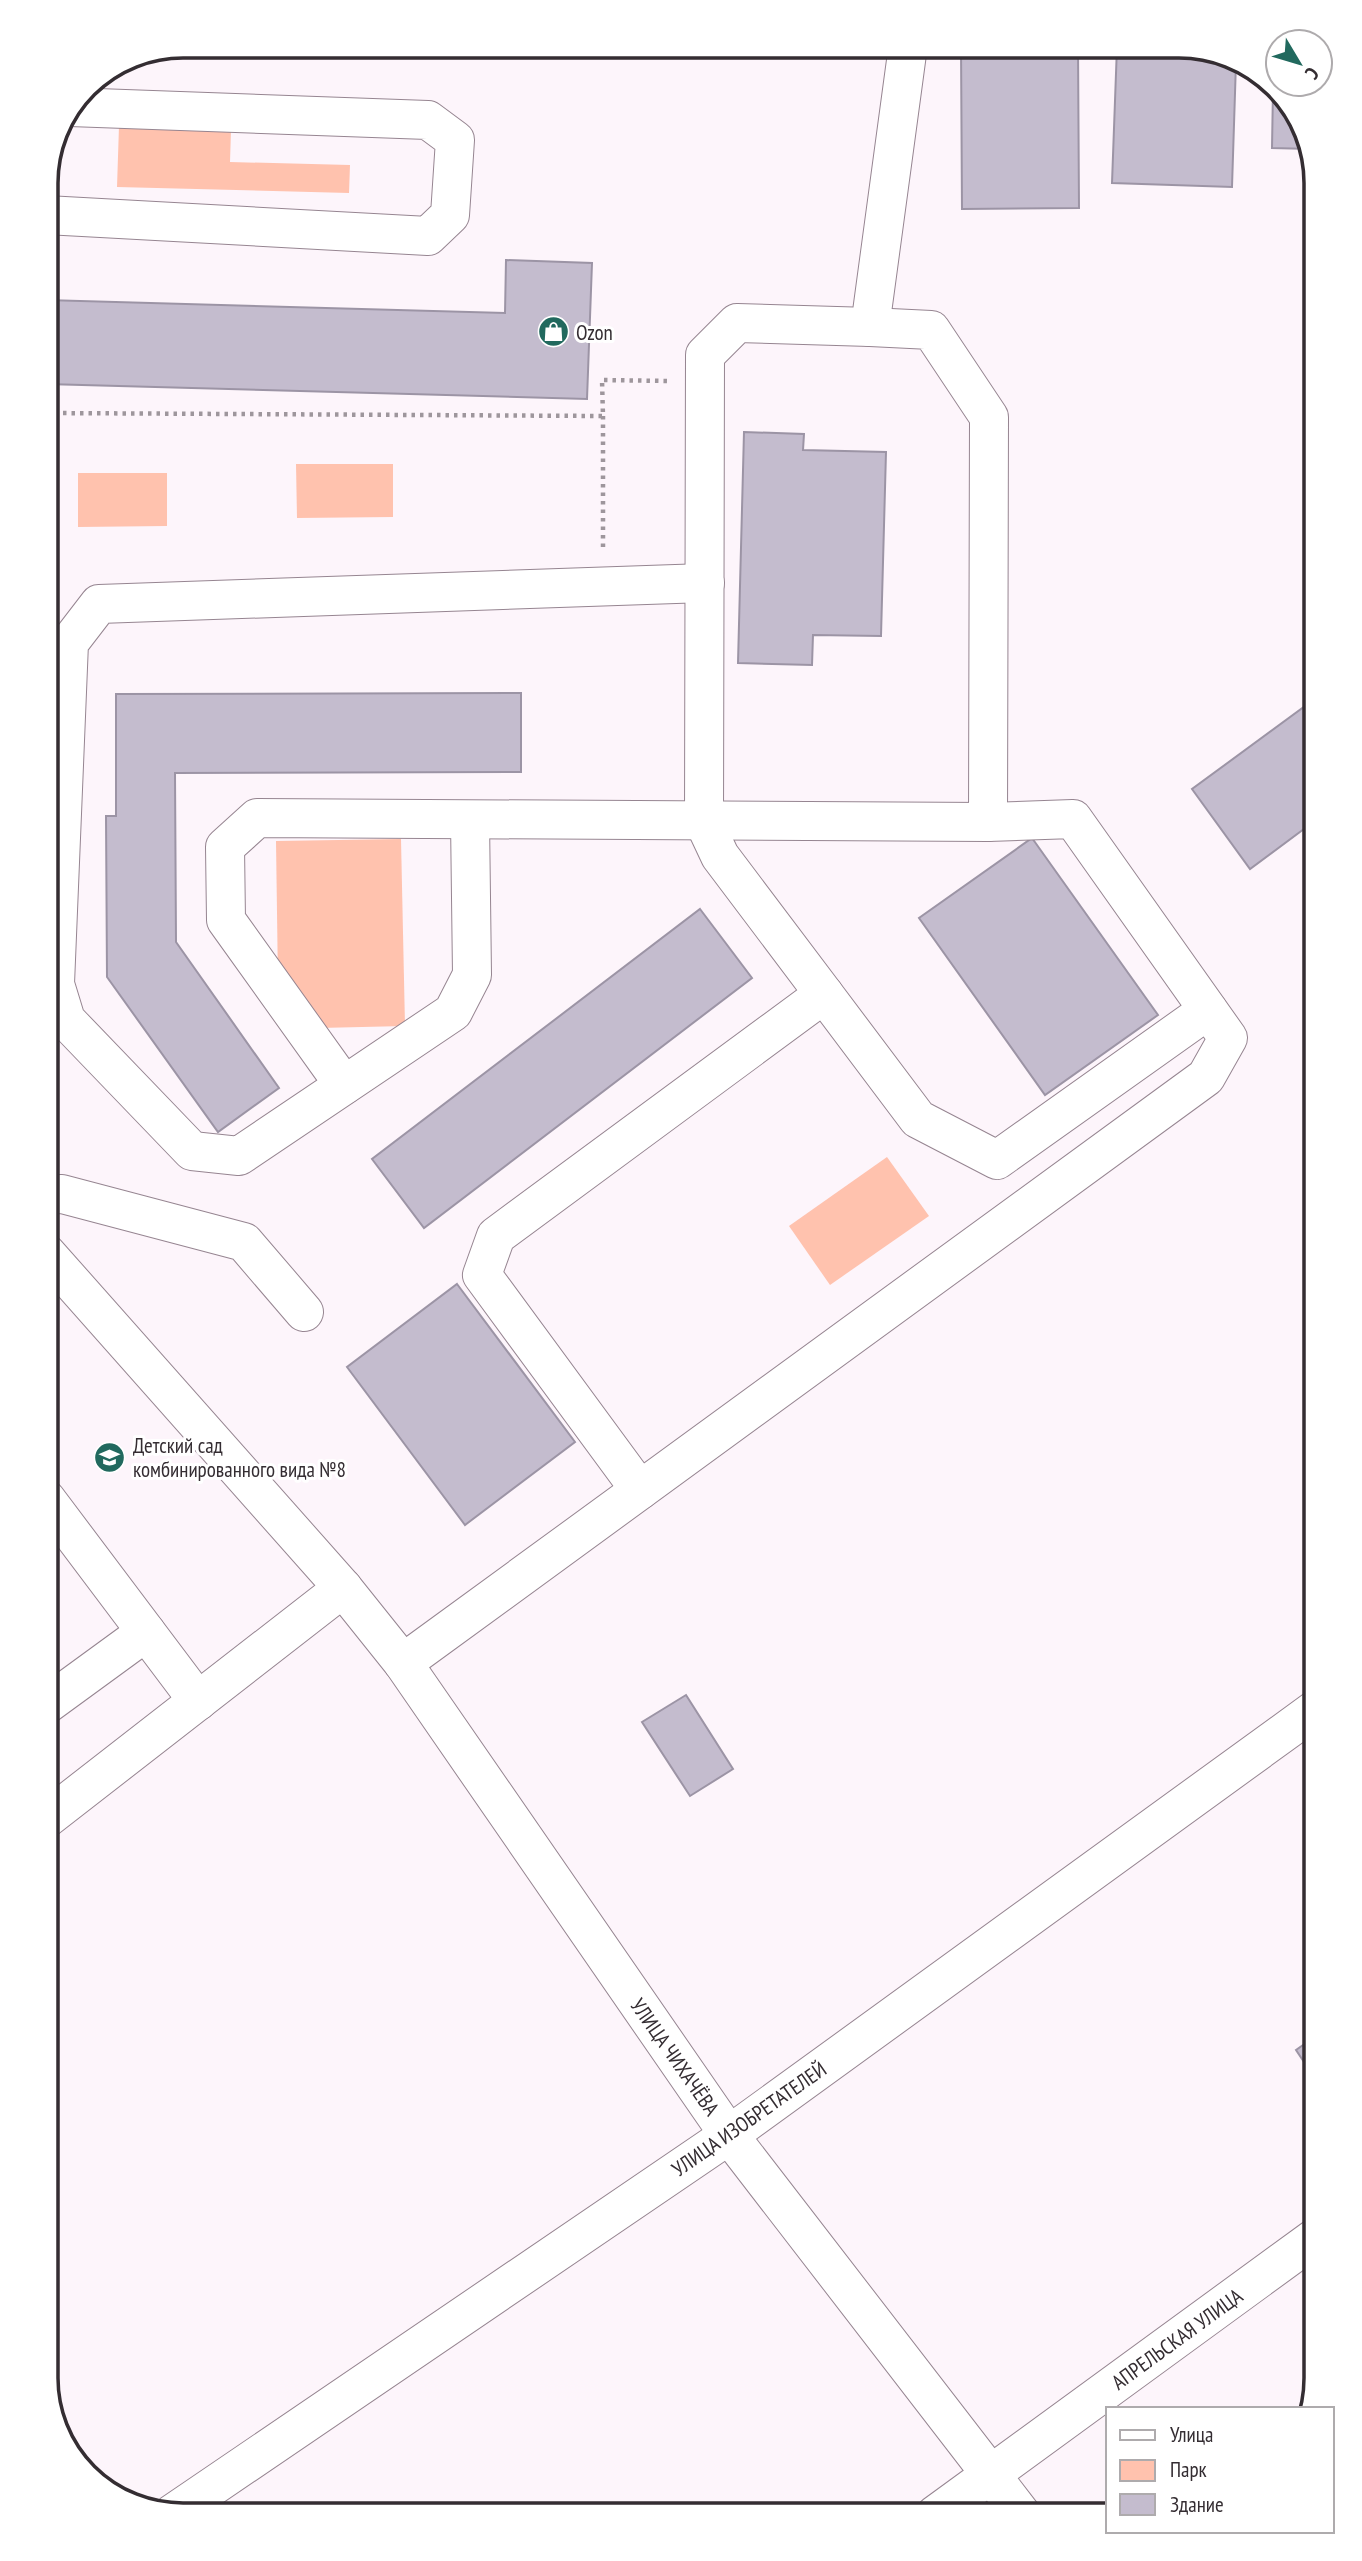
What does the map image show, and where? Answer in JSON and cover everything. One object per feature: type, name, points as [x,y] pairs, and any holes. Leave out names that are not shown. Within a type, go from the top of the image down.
[{"type":"street","points":[[870,327],[906,58]]},
{"type":"street","points":[[58,216],[428,236],[450,215],[455,140],[428,120],[84,107]]},
{"type":"street","points":[[988,822],[989,417],[931,330],[737,323],[705,355],[704,821],[720,856],[918,1119],[998,1160],[1208,1010]]},
{"type":"street","points":[[58,911],[69,643],[99,604],[705,583]]},
{"type":"street","points":[[344,1085],[226,920],[225,847],[257,818],[988,822],[1073,819],[1228,1038],[1206,1077],[403,1663]]},
{"type":"street","points":[[58,994],[66,1020],[192,1151],[239,1156],[453,1012],[472,975],[470,820]]},
{"type":"street","points":[[640,1490],[482,1275],[496,1236],[824,994]]},
{"type":"street","points":[[58,1194],[244,1242],[304,1312]]},
{"type":"street","name":"УЛИЦА ЧИХАЧЁВА","points":[[58,1267],[343,1588],[403,1663],[729,2135],[1011,2503]]},
{"type":"street","points":[[58,1515],[198,1701]]},
{"type":"street","points":[[58,1810],[343,1588]]},
{"type":"street","points":[[58,1696],[146,1632]]},
{"type":"street","name":"УЛИЦА ИЗОБРЕТАТЕЛЕЙ","points":[[188,2503],[729,2135],[1304,1718]]},
{"type":"street","name":"АПРЕЛЬСКАЯ УЛИЦА","points":[[952,2503],[1304,2247]]},
{"type":"path","points":[[604,587],[602,380],[706,382]]},
{"type":"path","points":[[58,413],[603,416]]},
{"type":"green space","points":[[119,126],[231,130],[230,162],[350,165],[349,193],[117,187]]},
{"type":"green space","points":[[296,464],[393,464],[393,517],[297,518]]},
{"type":"green space","points":[[78,473],[167,473],[167,526],[78,527]]},
{"type":"green space","points":[[401,839],[405,1026],[319,1028],[278,984],[276,841]]},
{"type":"green space","points":[[887,1157],[929,1216],[830,1285],[789,1226]]},
{"type":"building","points":[[961,58],[1078,58],[1079,208],[962,209]]},
{"type":"building","points":[[1117,58],[1188,58],[1220,64],[1236,71],[1232,187],[1112,183]]},
{"type":"building","points":[[1273,100],[1288,120],[1300,149],[1272,148]]},
{"type":"building","points":[[506,260],[592,263],[587,399],[58,384],[58,300],[505,313]]},
{"type":"building","points":[[744,432],[804,434],[803,450],[886,452],[881,636],[813,635],[812,665],[738,663]]},
{"type":"building","points":[[521,693],[521,772],[175,773],[176,942],[279,1088],[218,1132],[107,977],[106,816],[116,816],[116,694]]},
{"type":"building","points":[[1304,707],[1304,829],[1250,869],[1192,789]]},
{"type":"building","points":[[1032,838],[1158,1015],[1045,1095],[919,918]]},
{"type":"building","points":[[700,909],[752,978],[424,1228],[372,1159]]},
{"type":"building","points":[[457,1284],[575,1442],[465,1525],[347,1367]]},
{"type":"building","points":[[686,1695],[733,1769],[690,1796],[642,1722]]},
{"type":"building","points":[[1304,2044],[1304,2062],[1296,2050]]},
{"type":"place","name":"Ozon","points":[[553,332]]},
{"type":"place","name":"Детский сад комбинированного вида №8","points":[[110,1457]]}]
